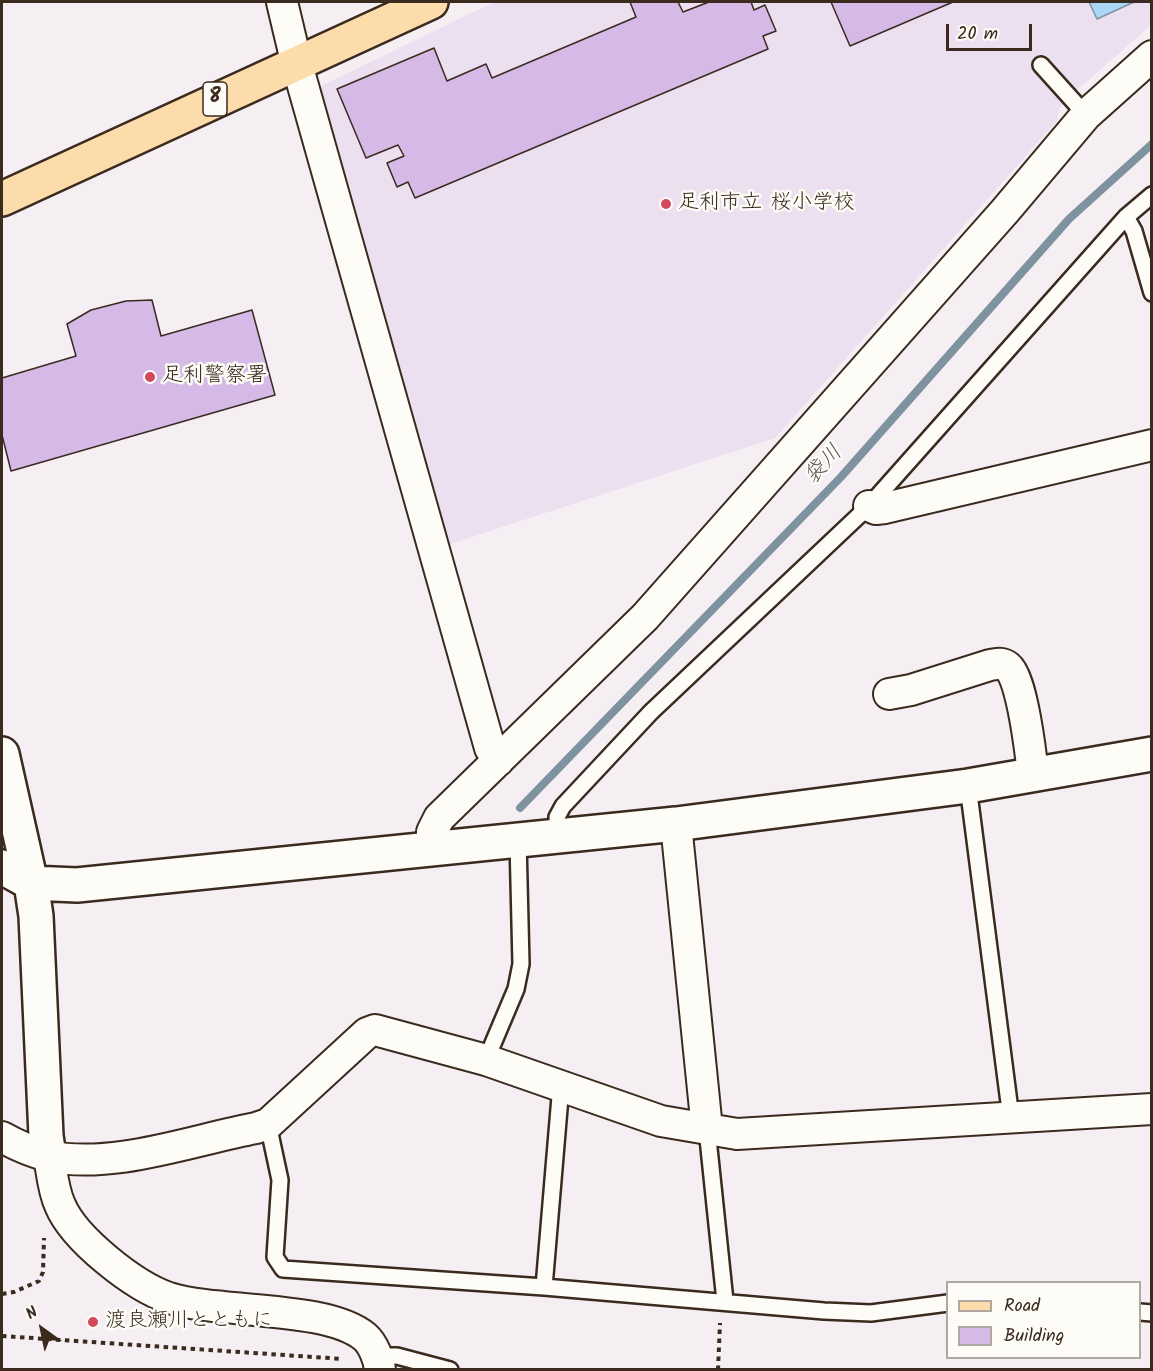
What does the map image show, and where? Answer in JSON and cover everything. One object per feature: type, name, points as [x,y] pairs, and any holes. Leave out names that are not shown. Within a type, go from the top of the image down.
[{"type":"main road","name":"8","points":[[2,200],[296,62],[430,2]]},
{"type":"street","points":[[282,2],[296,62],[490,748],[498,761]]},
{"type":"street","points":[[432,848],[432,832],[440,818],[645,617],[1086,115],[1152,56]]},
{"type":"street","points":[[868,506],[876,509],[885,508],[1152,445]]},
{"type":"street","points":[[889,694],[912,690],[990,665],[1001,663],[1010,667],[1015,678],[1030,740],[1033,775]]},
{"type":"street","points":[[2,754],[31,883],[36,916],[45,1136],[60,1206],[107,1261],[147,1288],[188,1302],[313,1317],[350,1328],[364,1337],[369,1362]]},
{"type":"street","points":[[2,867],[31,883],[77,885],[676,824],[968,786],[1152,754]]},
{"type":"street","points":[[676,824],[707,1129]]},
{"type":"street","points":[[2,1137],[49,1156],[87,1159],[129,1156],[268,1124],[367,1033],[375,1030],[486,1060],[661,1121],[737,1134],[1152,1109]]},
{"type":"lane","points":[[1041,65],[1086,115]]},
{"type":"lane","points":[[558,836],[556,817],[563,806],[651,712],[868,506],[1126,217],[1152,195]]},
{"type":"lane","points":[[1126,217],[1134,231],[1152,293]]},
{"type":"lane","points":[[968,786],[1011,1118]]},
{"type":"lane","points":[[486,1060],[516,989],[520,964],[519,841]]},
{"type":"lane","points":[[544,1287],[561,1085]]},
{"type":"lane","points":[[268,1124],[280,1180],[275,1257],[283,1269],[871,1313],[946,1303]]},
{"type":"lane","points":[[707,1129],[724,1301]]},
{"type":"lane","points":[[369,1362],[397,1356],[450,1370]]},
{"type":"path","points":[[2,1294],[14,1292],[39,1281],[43,1272],[44,1235]]},
{"type":"path","points":[[718,1370],[720,1316]]},
{"type":"path","points":[[2,1336],[369,1362]]},
{"type":"shaded area","name":"足利市立 桜小学校","points":[[494,2],[1151,2],[1151,25],[1068,98],[1059,109],[1057,121],[775,438],[450,544],[317,93],[323,85]]},
{"type":"water","points":[[1089,2],[1134,2],[1097,19]]},
{"type":"building","points":[[630,2],[678,2],[683,12],[709,2],[751,2],[754,10],[765,5],[776,31],[763,36],[768,49],[415,198],[408,182],[397,187],[387,163],[404,156],[398,145],[366,158],[337,89],[434,48],[447,81],[486,64],[492,78],[636,17]]},
{"type":"building","points":[[831,2],[953,2],[850,46]]},
{"type":"building","points":[[152,300],[161,336],[252,310],[275,395],[11,471],[2,435],[2,378],[76,356],[67,324],[91,310],[126,301]]},
{"type":"waterway","name":"袋川","points":[[520,808],[841,477],[1069,219],[1152,144]]},
{"type":"place","name":"足利市立 桜小学校","points":[[666,204]]},
{"type":"place","name":"足利警察署","points":[[150,377]]},
{"type":"place","name":"渡良瀬川とともに","points":[[93,1322]]}]
